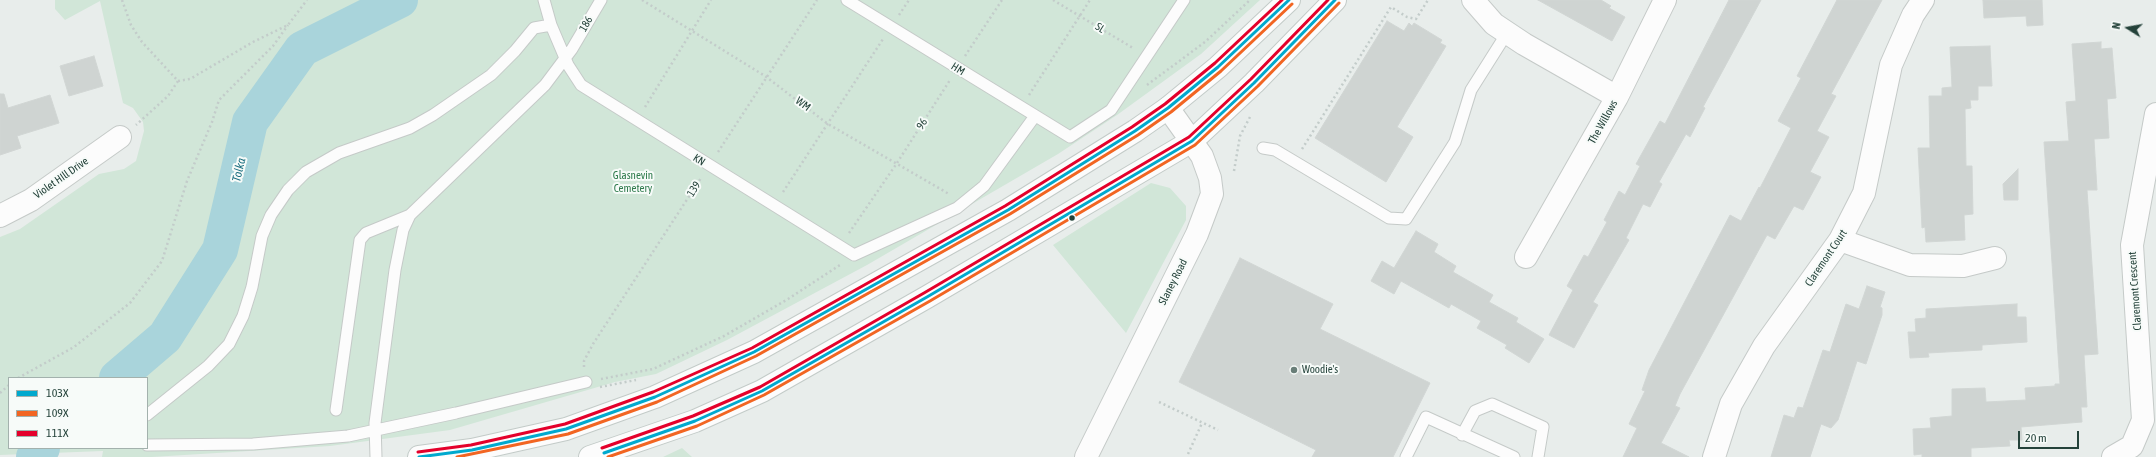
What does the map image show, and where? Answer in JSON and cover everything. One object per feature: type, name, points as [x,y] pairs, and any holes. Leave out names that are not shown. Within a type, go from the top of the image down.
[{"type":"street","points":[[419,457],[472,450],[566,429],[655,397],[747,355],[1008,210],[1168,108],[1218,67],[1289,0]]},
{"type":"street","points":[[590,457],[695,421],[762,391],[927,297],[1192,141],[1254,83],[1335,0]]},
{"type":"street","name":"The Willows","points":[[1473,0],[1494,24],[1507,33],[1618,97],[1526,257]]},
{"type":"street","points":[[1618,97],[1665,0]]},
{"type":"street","name":"Claremont Court","points":[[1714,457],[1731,404],[1764,346],[1840,240],[1864,193],[1891,64],[1913,15],[1923,0]]},
{"type":"street","name":"Slaney Road","points":[[1090,456],[1197,234],[1212,194],[1210,177],[1202,156],[1168,108]]},
{"type":"street","name":"Claremont Crescent","points":[[2113,457],[2132,446],[2143,420],[2132,245],[2156,114]]},
{"type":"street","name":"Violet HIll Drive","points":[[0,216],[31,200],[120,137]]},
{"type":"street","points":[[1840,240],[1910,265],[1963,266],[1995,258]]},
{"type":"lane","name":"KN","points":[[544,0],[551,25],[565,59],[581,85],[854,256]]},
{"type":"lane","name":"186","points":[[565,59],[601,0]]},
{"type":"lane","name":"HM","points":[[847,0],[1070,137],[1111,110],[1147,57]]},
{"type":"lane","points":[[1147,57],[1184,0]]},
{"type":"lane","points":[[148,414],[208,366],[229,344],[243,316],[252,287],[262,236],[271,215],[288,190],[306,172],[339,153],[410,128],[433,115],[490,75],[515,51],[534,28],[551,25]]},
{"type":"lane","points":[[1263,148],[1275,150],[1388,218],[1406,219],[1454,142],[1471,90],[1507,33]]},
{"type":"lane","points":[[336,410],[360,240],[366,233],[410,215],[545,85],[565,59]]},
{"type":"lane","points":[[854,256],[956,208],[984,186],[1035,116]]},
{"type":"lane","points":[[376,457],[375,430],[398,247],[410,215]]},
{"type":"lane","points":[[148,445],[253,444],[348,436],[590,385]]},
{"type":"lane","points":[[1462,435],[1475,411],[1492,404],[1543,427],[1538,457]]},
{"type":"lane","points":[[1406,457],[1426,417],[1462,435],[1514,457]]},
{"type":"path","points":[[122,0],[131,25],[142,42],[178,81]]},
{"type":"path","points":[[20,377],[74,347],[130,303],[162,262],[186,181],[212,122],[219,100],[273,46],[307,0]]},
{"type":"path","name":"WM","points":[[642,0],[766,76],[828,124],[959,200],[956,208]]},
{"type":"path","points":[[637,120],[691,29],[711,0]]},
{"type":"path","name":"139","points":[[590,385],[584,361],[593,344],[654,253],[766,76],[817,0]]},
{"type":"path","points":[[774,206],[909,0]]},
{"type":"path","name":"96","points":[[840,247],[897,163],[1002,0]]},
{"type":"path","name":"SL","points":[[1053,0],[1147,57]]},
{"type":"path","points":[[1022,107],[1090,0]]},
{"type":"path","points":[[1142,89],[1205,42],[1250,0]]},
{"type":"path","points":[[1294,162],[1391,7],[1407,17],[1416,19],[1428,0]]},
{"type":"path","points":[[120,137],[168,96],[178,81],[190,79],[253,42],[288,25]]},
{"type":"path","points":[[590,385],[653,369],[724,336],[788,299],[854,256]]},
{"type":"path","points":[[590,385],[642,379]]},
{"type":"path","points":[[0,393],[8,386]]},
{"type":"path","points":[[1159,402],[1218,430]]},
{"type":"path","points":[[1188,454],[1202,423]]},
{"type":"green space","name":"Glasnevin Cemetery","points":[[55,0],[1260,0],[1201,54],[1117,115],[1058,154],[867,265],[727,340],[656,374],[615,382],[450,430],[330,446],[152,457],[102,457],[103,451],[0,455],[0,237],[20,229],[99,174],[124,169],[136,161],[144,131],[143,122],[133,108],[123,103],[100,1],[65,20],[55,9]]},
{"type":"green space","points":[[1151,183],[1170,188],[1186,206],[1186,220],[1126,333],[1053,245]]},
{"type":"green space","points":[[682,448],[692,457],[663,457]]},
{"type":"building","points":[[1538,0],[1601,0],[1611,6],[1609,8],[1625,17],[1612,41]]},
{"type":"building","points":[[1729,0],[1761,0],[1703,107],[1705,108],[1690,137],[1686,134],[1659,182],[1662,184],[1650,207],[1643,204],[1626,238],[1629,240],[1593,302],[1598,305],[1574,348],[1549,335],[1573,290],[1567,286],[1584,255],[1588,257],[1607,222],[1604,220],[1619,191],[1625,195],[1640,166],[1636,164],[1660,121],[1665,124]]},
{"type":"building","points":[[1837,0],[1882,0],[1831,94],[1836,96],[1817,131],[1829,137],[1810,172],[1821,177],[1803,210],[1794,206],[1775,239],[1767,235],[1680,394],[1675,406],[1680,408],[1661,443],[1689,457],[1623,457],[1637,428],[1629,424],[1645,391],[1642,390],[1649,370],[1730,215],[1741,221],[1791,128],[1778,121],[1801,78],[1797,76]]},
{"type":"building","points":[[1983,0],[2042,0],[2043,25],[2027,26],[2026,16],[1984,18]]},
{"type":"building","points":[[1387,21],[1404,31],[1409,23],[1412,26],[1414,23],[1442,40],[1440,43],[1446,46],[1397,127],[1413,137],[1386,182],[1315,138]]},
{"type":"building","points":[[2101,42],[2101,49],[2112,48],[2116,98],[2107,99],[2109,138],[2094,139],[2097,190],[2087,190],[2098,354],[2084,355],[2087,407],[2081,407],[2082,422],[2021,427],[2022,440],[2009,440],[2010,446],[1971,448],[1971,457],[1922,457],[1922,454],[1914,455],[1913,429],[1931,428],[1930,418],[1952,416],[1952,389],[1985,388],[1986,402],[2026,400],[2025,388],[2055,386],[2055,384],[2060,384],[2044,142],[2069,141],[2066,102],[2076,101],[2072,44]]},
{"type":"building","points":[[1990,46],[1992,86],[1978,86],[1978,100],[1970,100],[1971,108],[1965,109],[1966,166],[1972,166],[1973,214],[1964,215],[1965,240],[1926,242],[1925,227],[1922,228],[1918,148],[1930,148],[1929,96],[1942,96],[1942,88],[1952,87],[1950,47]]},
{"type":"building","points":[[94,56],[103,86],[69,96],[60,66]]},
{"type":"building","points":[[0,94],[4,94],[8,108],[50,95],[59,123],[17,136],[21,148],[0,155]]},
{"type":"building","points":[[2018,169],[2018,200],[2004,200],[2003,184]]},
{"type":"building","points":[[1416,231],[1438,244],[1434,252],[1456,266],[1453,272],[1493,295],[1489,302],[1518,318],[1516,322],[1544,339],[1529,363],[1505,348],[1507,345],[1477,328],[1481,321],[1451,304],[1449,308],[1401,281],[1394,294],[1371,281],[1382,261],[1394,268]]},
{"type":"building","name":"Woodie's","points":[[1240,258],[1333,304],[1320,329],[1430,383],[1393,457],[1312,457],[1316,450],[1179,382]]},
{"type":"building","points":[[1867,286],[1885,292],[1880,307],[1882,308],[1882,315],[1866,364],[1857,361],[1838,420],[1831,428],[1821,424],[1810,457],[1771,457],[1784,415],[1794,418],[1798,407],[1803,408],[1823,350],[1830,352],[1846,304],[1859,309]]},
{"type":"building","points":[[2017,304],[2017,317],[2026,317],[2027,342],[1982,345],[1982,350],[1928,353],[1929,357],[1910,358],[1908,332],[1916,332],[1915,319],[1926,318],[1926,309]]},
{"type":"waterway","name":"Tolka","points":[[118,377],[165,337],[220,250],[250,122],[302,49],[400,0]]},
{"type":"waterway","name":"Tolka","points":[[34,457],[41,449]]},
{"type":"transit line","name":"111X","points":[[418,452],[471,445],[565,424],[653,392],[752,348],[1005,206],[1132,127],[1165,104],[1215,63],[1282,0]]},
{"type":"transit line","name":"103X","points":[[419,457],[472,450],[566,429],[655,397],[754,352],[1008,210],[1135,131],[1168,108],[1218,67],[1289,0]]},
{"type":"transit line","name":"111X","points":[[602,448],[693,416],[760,387],[924,293],[1189,137],[1251,79],[1328,0]]},
{"type":"transit line","name":"103X","points":[[604,453],[695,421],[762,391],[927,297],[1192,141],[1254,83],[1335,0]]},
{"type":"transit line","name":"109X","points":[[608,457],[697,426],[764,395],[930,301],[1195,145],[1258,86],[1339,3]]},
{"type":"transit line","name":"109X","points":[[457,457],[568,434],[657,402],[756,356],[1010,214],[1138,135],[1171,112],[1221,71],[1292,4]]},
{"type":"place","name":"Woodie's","points":[[1294,370]]}]
